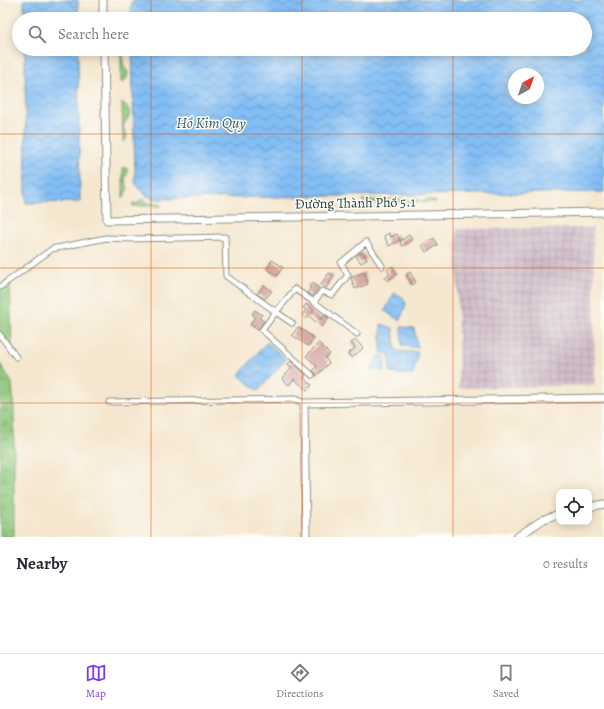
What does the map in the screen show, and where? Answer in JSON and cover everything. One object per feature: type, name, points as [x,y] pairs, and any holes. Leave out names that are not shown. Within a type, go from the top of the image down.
[{"type":"street","points":[[103,0],[103,12]]},
{"type":"street","name":"Đường Thành Phố 5.1","points":[[104,56],[107,220],[604,212]]},
{"type":"street","points":[[0,287],[52,249],[106,238],[132,239],[225,237],[226,276],[292,323]]},
{"type":"street","points":[[314,302],[322,291],[332,295],[348,275],[341,263],[366,242],[382,266]]},
{"type":"street","points":[[312,375],[262,330],[295,289],[357,334]]},
{"type":"street","points":[[0,335],[16,357]]},
{"type":"street","points":[[109,402],[295,399],[304,403],[604,398]]},
{"type":"street","points":[[304,403],[306,537]]},
{"type":"street","points":[[592,506],[604,504]]},
{"type":"street","points":[[517,537],[544,519],[556,515]]},
{"type":"shaded area","points":[[593,228],[595,385],[459,388],[456,229]]},
{"type":"green space","points":[[121,56],[123,56],[124,66],[128,72],[127,78],[123,83],[121,82]]},
{"type":"green space","points":[[122,102],[128,108],[129,112],[124,126],[127,137],[123,142]]},
{"type":"green space","points":[[124,167],[128,171],[125,179],[128,189],[125,193],[125,197],[123,198],[123,168]]},
{"type":"green space","points":[[141,199],[149,203],[161,204],[161,206],[133,206],[132,204],[138,203]]},
{"type":"green space","points":[[404,199],[411,201],[416,199],[422,201],[428,199],[436,202],[365,203],[362,200]]},
{"type":"green space","points":[[10,279],[12,348],[0,333],[0,287]]},
{"type":"green space","points":[[0,363],[12,383],[14,409],[14,537],[0,537]]},
{"type":"water","points":[[24,0],[78,0],[78,12],[24,12]]},
{"type":"water","name":"Hồ Kim Quy","points":[[133,0],[604,0],[604,192],[154,199],[140,191],[135,182],[132,56],[592,56],[592,12],[131,12],[131,6]]},
{"type":"water","points":[[25,56],[78,56],[80,202],[26,203]]},
{"type":"water","points":[[394,293],[403,297],[406,304],[400,321],[385,311]]},
{"type":"water","points":[[381,324],[393,328],[396,351],[418,352],[413,375],[390,373],[389,354],[381,353]]},
{"type":"water","points":[[401,327],[414,328],[418,348],[402,345]]},
{"type":"water","points":[[267,342],[286,359],[258,391],[239,375]]},
{"type":"water","points":[[378,356],[385,356],[385,371],[371,370]]},
{"type":"building","points":[[389,233],[391,237],[397,234],[400,240],[389,246],[384,236]]},
{"type":"building","points":[[409,235],[412,240],[402,246],[400,241]]},
{"type":"building","points":[[434,238],[438,245],[426,252],[422,245]]},
{"type":"building","points":[[362,252],[367,259],[361,263],[356,256]]},
{"type":"building","points":[[272,260],[283,267],[277,276],[267,269]]},
{"type":"building","points":[[392,266],[397,274],[387,281],[385,277],[390,274],[387,270]]},
{"type":"building","points":[[364,272],[368,284],[355,289],[351,278]]},
{"type":"building","points":[[410,272],[416,282],[412,285],[406,275]]},
{"type":"building","points":[[329,273],[334,276],[326,288],[321,284]]},
{"type":"building","points":[[312,283],[319,288],[313,296],[307,293],[311,288],[309,287]]},
{"type":"building","points":[[264,285],[272,291],[265,299],[257,294]]},
{"type":"building","points":[[306,304],[314,310],[312,312],[321,319],[325,315],[329,318],[322,327],[309,316],[307,319],[302,315],[306,310],[303,308]]},
{"type":"building","points":[[255,310],[262,315],[259,318],[264,321],[258,330],[250,324],[255,317],[252,314]]},
{"type":"building","points":[[298,327],[314,338],[308,346],[292,335]]},
{"type":"building","points":[[356,340],[363,348],[352,358],[348,354],[355,348],[351,343]]},
{"type":"building","points":[[319,343],[330,354],[325,358],[329,363],[316,376],[316,373],[313,371],[317,366],[306,356]]},
{"type":"building","points":[[291,361],[306,375],[304,378],[312,385],[307,390],[294,379],[289,385],[282,379],[292,368],[288,364]]}]
